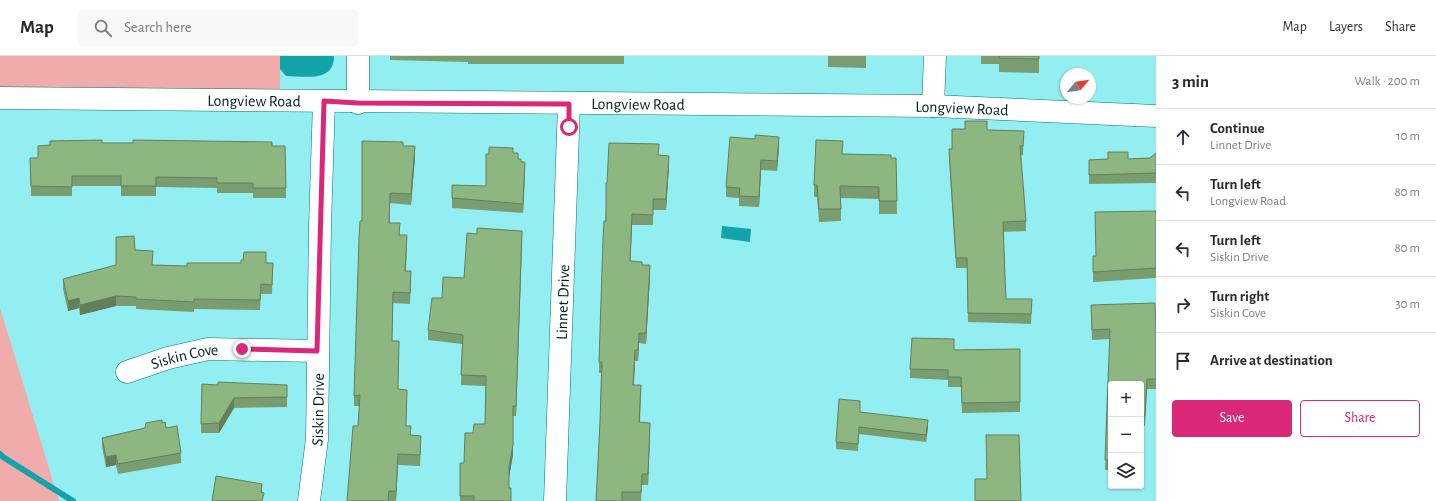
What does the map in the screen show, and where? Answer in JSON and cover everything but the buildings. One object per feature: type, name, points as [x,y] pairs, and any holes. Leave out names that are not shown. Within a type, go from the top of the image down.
[{"type":"street","points":[[358,56],[358,103]]},
{"type":"street","points":[[933,106],[935,56]]},
{"type":"street","name":"Longview Road","points":[[0,98],[324,101],[358,103],[933,106],[1156,116]]},
{"type":"street","name":"Siskin Drive","points":[[309,501],[317,439],[317,351],[324,101]]},
{"type":"street","name":"Linnet Drive","points":[[555,501],[569,104]]},
{"type":"street","name":"Siskin Cove","points":[[127,372],[168,358],[208,349],[317,351]]},
{"type":"shaded area","points":[[0,56],[280,56],[280,89],[0,92]]},
{"type":"shaded area","points":[[0,308],[59,501],[0,501]]},
{"type":"water","points":[[280,56],[334,56],[333,65],[329,71],[324,74],[310,77],[286,76],[280,69]]},
{"type":"water","points":[[722,226],[751,229],[750,242],[721,238]]},
{"type":"waterway","points":[[0,454],[73,501]]},
{"type":"route","points":[[242,349],[317,351],[324,101],[358,103],[569,104],[569,127]]}]
